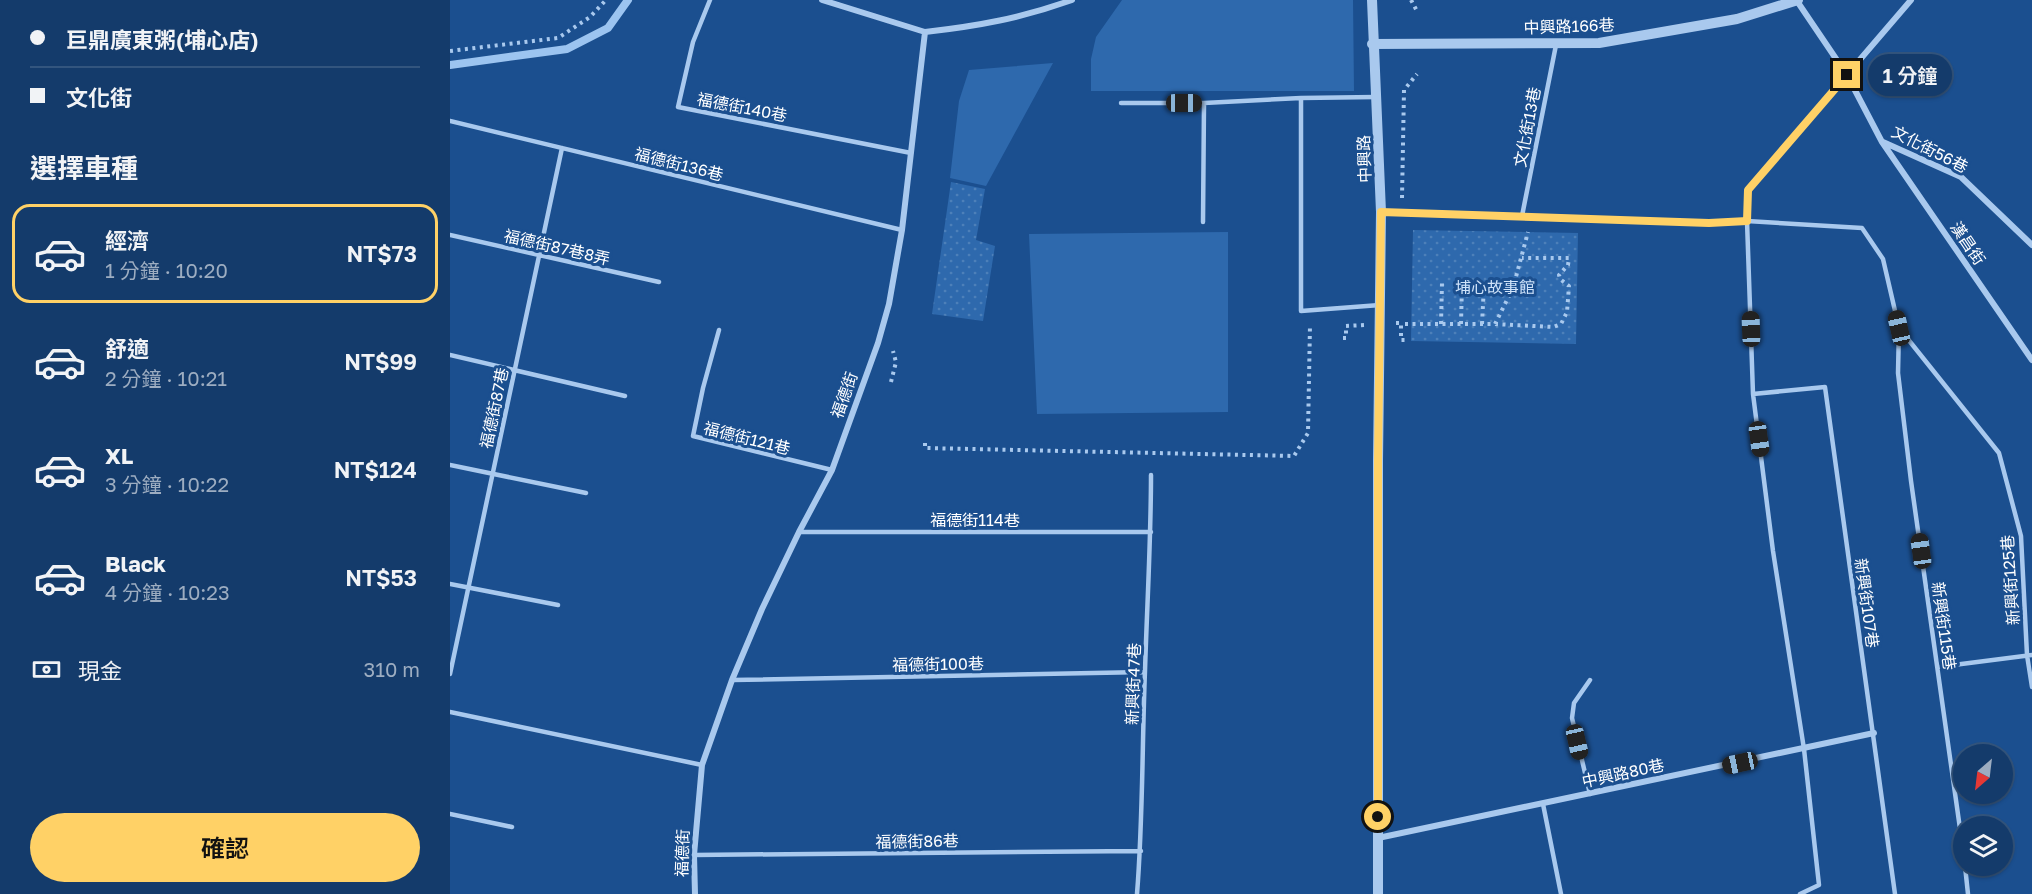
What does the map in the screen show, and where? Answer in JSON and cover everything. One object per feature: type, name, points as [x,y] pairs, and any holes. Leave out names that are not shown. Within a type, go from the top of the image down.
[{"type":"street","points":[[822,0],[925,32],[985,25],[1036,13],[1072,0]]},
{"type":"street","name":"中興路","points":[[1372,0],[1372,44],[1377,97],[1381,212],[1378,894]]},
{"type":"street","name":"中興路166巷","points":[[1372,44],[1599,43],[1737,19],[1798,0]]},
{"type":"street","name":"文化街56巷","points":[[1798,0],[1847,75],[1882,142],[1961,177],[2032,245]]},
{"type":"street","points":[[1381,212],[1709,223],[1747,221],[1748,190],[1911,0]]},
{"type":"street","name":"福德街","points":[[695,894],[694,855],[702,765],[732,680],[762,609],[832,470],[878,343],[889,304],[902,230],[925,32]]},
{"type":"street","name":"漢昌街","points":[[1882,142],[2032,360]]},
{"type":"street","name":"中興路80巷","points":[[1378,838],[1874,733]]},
{"type":"lane","name":"福德街140巷","points":[[710,0],[693,42],[678,107],[911,153]]},
{"type":"lane","name":"文化街13巷","points":[[1522,216],[1556,43]]},
{"type":"lane","points":[[1121,104],[1377,97]]},
{"type":"lane","points":[[1301,98],[1301,311],[1380,305]]},
{"type":"lane","points":[[1203,222],[1204,103]]},
{"type":"lane","name":"福德街136巷","points":[[450,121],[902,230]]},
{"type":"lane","name":"福德街87巷","points":[[450,674],[562,148]]},
{"type":"lane","points":[[1800,894],[1819,885],[1804,749],[1773,551],[1753,394],[1747,221],[1862,228],[1883,259],[1899,328]]},
{"type":"lane","name":"福德街87巷8弄","points":[[450,236],[658,282]]},
{"type":"lane","name":"新興街125巷","points":[[1899,328],[1999,453],[2021,536],[2032,687]]},
{"type":"lane","name":"新興街115巷","points":[[1899,328],[1898,373],[1909,470],[1958,816]]},
{"type":"lane","name":"福德街121巷","points":[[719,330],[693,436],[832,470]]},
{"type":"lane","points":[[450,355],[625,396]]},
{"type":"lane","name":"新興街107巷","points":[[1753,394],[1825,387],[1895,894]]},
{"type":"lane","points":[[450,465],[586,493]]},
{"type":"lane","name":"新興街47巷","points":[[1137,894],[1141,851],[1151,475]]},
{"type":"lane","name":"福德街114巷","points":[[799,532],[1151,532]]},
{"type":"lane","points":[[450,584],[558,604]]},
{"type":"lane","points":[[1938,667],[2030,655]]},
{"type":"lane","name":"福德街100巷","points":[[732,680],[1145,672]]},
{"type":"lane","points":[[1590,680],[1574,703],[1572,718],[1590,794]]},
{"type":"lane","points":[[450,712],[702,765]]},
{"type":"lane","points":[[1543,804],[1561,894]]},
{"type":"lane","points":[[450,814],[512,827]]},
{"type":"lane","name":"福德街86巷","points":[[694,855],[1141,851]]},
{"type":"lane","points":[[1966,876],[1968,894]]},
{"type":"path","points":[[450,51],[558,38],[590,17],[606,0]]},
{"type":"path","points":[[1411,0],[1417,11]]},
{"type":"path","points":[[1402,212],[1404,90],[1417,74]]},
{"type":"path","points":[[1495,324],[1513,288],[1529,226]]},
{"type":"path","points":[[1406,340],[1401,340],[1403,323],[1553,327],[1561,324],[1565,318],[1569,286],[1560,279],[1559,275],[1568,265],[1569,258],[1522,258]]},
{"type":"path","points":[[1441,324],[1442,283]]},
{"type":"path","points":[[1461,324],[1462,284]]},
{"type":"path","points":[[1482,324],[1484,285]]},
{"type":"path","points":[[925,443],[925,448],[1294,456],[1308,433],[1310,310]]},
{"type":"path","points":[[1343,338],[1346,338],[1346,326]]},
{"type":"path","points":[[891,382],[896,363],[894,357]]},
{"type":"path","points":[[1150,453],[1151,462]]},
{"type":"green space","points":[[1122,0],[1353,0],[1354,91],[1091,91],[1091,59],[1096,37]]},
{"type":"green space","points":[[1053,63],[986,186],[950,178],[959,101],[969,70]]},
{"type":"green space","points":[[951,182],[985,189],[976,240],[995,246],[983,321],[932,314]]},
{"type":"green space","name":"埔心故事館","points":[[1413,230],[1578,233],[1576,344],[1411,341]]},
{"type":"green space","points":[[1228,232],[1228,412],[1037,414],[1029,234]]},
{"type":"waterway","points":[[450,65],[567,49],[608,28],[628,0]]},
{"type":"route","points":[[1378,817],[1381,212],[1709,223],[1747,221],[1748,190],[1847,75]]}]
